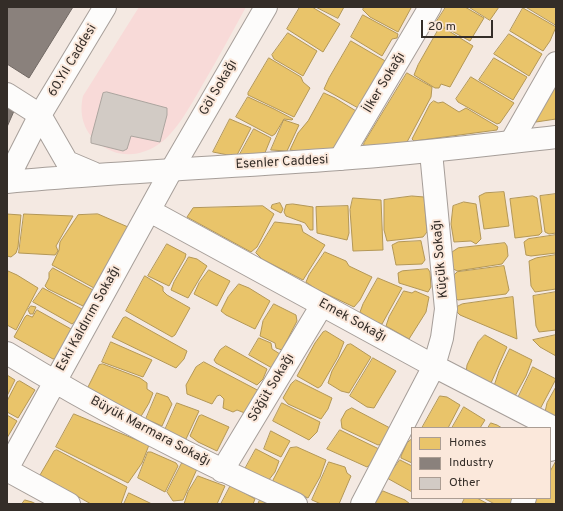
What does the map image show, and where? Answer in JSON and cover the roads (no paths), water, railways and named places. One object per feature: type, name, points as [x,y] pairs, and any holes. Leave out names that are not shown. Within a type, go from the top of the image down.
[{"type":"street","name":"60.Yıl Caddesi","points":[[7,181],[40,115],[105,7]]},
{"type":"street","name":"Göl Sokağı","points":[[172,169],[266,7]]},
{"type":"street","name":"İlker Sokağı","points":[[340,159],[430,7]]},
{"type":"street","points":[[511,142],[556,63]]},
{"type":"street","points":[[7,94],[40,115],[67,162],[94,174]]},
{"type":"street","name":"Esenler Caddesi","points":[[7,181],[431,152],[556,137]]},
{"type":"street","name":"Küçük Sokağı","points":[[362,504],[434,366],[442,338],[446,309],[431,152]]},
{"type":"street","name":"Eski Kaldırım Sokağı","points":[[7,470],[172,169]]},
{"type":"street","name":"Emek Sokağı","points":[[150,211],[434,366],[556,429]]},
{"type":"street","name":"Söğüt Sokağı","points":[[222,471],[322,305]]},
{"type":"street","name":"Büyük Marmara Sokağı","points":[[7,353],[54,382],[222,471],[296,504]]},
{"type":"street","points":[[551,448],[556,439]]},
{"type":"street","points":[[7,470],[69,504]]}]
